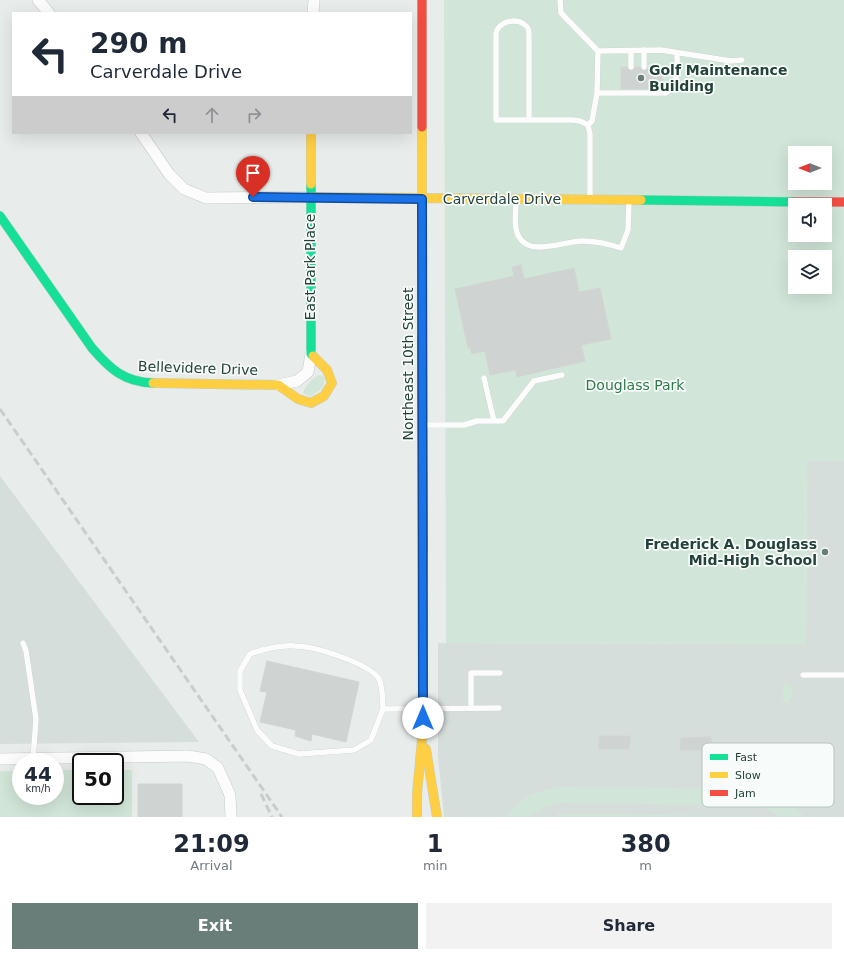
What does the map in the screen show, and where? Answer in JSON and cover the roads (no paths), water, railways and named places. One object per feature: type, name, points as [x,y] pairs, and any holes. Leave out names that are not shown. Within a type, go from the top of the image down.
[{"type":"street","points":[[38,0],[48,12]]},
{"type":"street","points":[[314,0],[314,12]]},
{"type":"street","name":"Northeast 10th Street","points":[[417,817],[417,794],[423,728],[422,0]]},
{"type":"street","name":"Carverdale Drive","points":[[142,134],[169,174],[184,189],[206,198],[310,197],[844,202]]},
{"type":"street","name":"East Park Place","points":[[278,385],[297,381],[308,372],[311,354],[311,134]]},
{"type":"street","name":"Bellevidere Drive","points":[[0,216],[92,348],[105,364],[116,374],[134,381],[150,383],[278,385]]},
{"type":"street","points":[[278,385],[298,399],[311,403],[324,396],[332,383],[327,370],[311,354]]},
{"type":"street","name":"Northeast 10th Street","points":[[423,728],[434,794],[436,817]]},
{"type":"street","points":[[64,758],[188,756],[206,759],[218,768],[230,795],[231,817]]},
{"type":"street","points":[[0,759],[12,759]]},
{"type":"lane","points":[[560,0],[561,13],[598,51],[598,93],[592,121],[588,125]]},
{"type":"lane","points":[[529,120],[528,29],[520,22],[505,22],[499,25],[496,33],[496,120],[529,120],[573,120],[580,121],[588,125]]},
{"type":"lane","points":[[644,50],[644,68]]},
{"type":"lane","points":[[598,51],[661,50],[731,62],[742,60]]},
{"type":"lane","points":[[631,51],[631,67]]},
{"type":"lane","points":[[598,93],[666,93],[671,90],[676,82],[677,53]]},
{"type":"lane","points":[[588,125],[590,134],[590,200]]},
{"type":"lane","points":[[516,199],[516,224],[518,236],[525,244],[536,247],[589,241],[605,243],[621,248],[628,230],[629,200]]},
{"type":"lane","points":[[422,425],[464,425],[478,421],[503,421],[534,381],[562,375]]},
{"type":"lane","points":[[484,378],[494,421]]},
{"type":"lane","points":[[23,643],[26,651],[36,719],[33,753]]},
{"type":"lane","points":[[295,646],[330,652],[369,669],[380,680],[384,709],[371,740],[354,750],[299,754],[272,746],[257,730],[240,690],[240,671],[250,654],[268,648],[295,646]]},
{"type":"lane","points":[[471,708],[471,673],[500,673]]},
{"type":"lane","points":[[803,675],[844,675]]},
{"type":"lane","points":[[384,709],[499,708]]},
{"type":"railway","points":[[0,409],[282,817]]},
{"type":"railway","points":[[261,794],[272,817]]},
{"type":"place","name":"Golf Maintenance Building","points":[[641,78]]},
{"type":"place","name":"Frederick A. Douglass Mid-High School","points":[[825,552]]},
{"type":"park label","name":"Douglass Park","points":[[635,385]]}]
